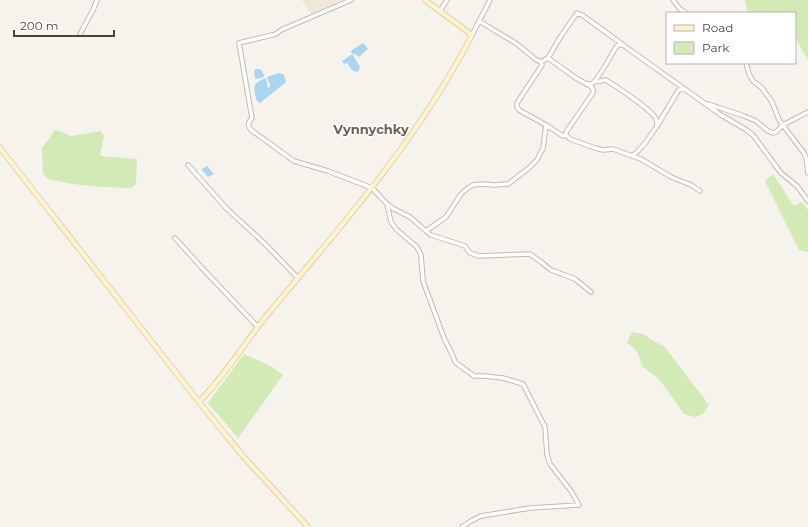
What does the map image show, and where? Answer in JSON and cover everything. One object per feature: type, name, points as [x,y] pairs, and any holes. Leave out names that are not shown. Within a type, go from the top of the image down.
[{"type":"street","points":[[80,34],[97,0]]},
{"type":"street","points":[[351,0],[281,30],[276,34],[239,43],[252,118],[248,122],[248,126],[251,130],[294,161],[328,171],[372,188],[387,204],[410,217],[426,231],[439,238],[465,246],[470,253],[479,256],[530,254],[551,270],[575,279],[591,292]]},
{"type":"street","points":[[425,0],[472,35]]},
{"type":"street","points":[[440,11],[447,0]]},
{"type":"street","points":[[199,402],[226,371],[258,327],[372,188],[423,117],[445,82],[490,0]]},
{"type":"street","points":[[673,0],[684,12]]},
{"type":"street","points":[[541,62],[548,58],[577,13],[582,15],[705,104],[753,135],[781,173],[797,186],[808,201]]},
{"type":"street","points":[[479,21],[517,44],[541,62]]},
{"type":"street","points":[[594,82],[616,47],[623,45]]},
{"type":"street","points":[[548,58],[593,89],[593,93],[566,132],[566,135]]},
{"type":"street","points":[[541,62],[542,65],[517,103],[519,110],[563,136],[566,135],[570,139],[595,148],[603,150],[613,149],[641,159],[700,191]]},
{"type":"street","points":[[746,64],[753,81],[762,88],[772,102],[779,120],[804,153],[808,173]]},
{"type":"street","points":[[585,83],[590,84],[606,80],[653,114],[657,120],[657,126]]},
{"type":"street","points":[[632,156],[646,142],[678,91],[684,88]]},
{"type":"street","points":[[705,104],[750,118],[756,121],[768,132],[772,133],[776,132],[783,125],[808,112]]},
{"type":"street","points":[[426,231],[446,217],[461,194],[468,188],[473,185],[482,184],[508,184],[529,168],[537,160],[543,148],[546,125]]},
{"type":"street","points":[[0,148],[199,402],[243,456],[308,527]]},
{"type":"street","points":[[188,164],[226,208],[263,242],[298,278]]},
{"type":"street","points":[[387,204],[391,222],[396,229],[417,248],[421,255],[423,281],[444,338],[455,362],[474,376],[503,378],[523,384],[545,427],[547,455],[550,464],[571,491],[579,505],[530,508],[481,516],[462,527]]},
{"type":"street","points":[[175,238],[258,327]]},
{"type":"shaded area","points":[[302,0],[342,0],[311,14]]},
{"type":"green space","points":[[745,0],[808,0],[808,60],[796,39],[796,12],[747,11]]},
{"type":"green space","points":[[54,130],[71,136],[101,131],[104,136],[100,156],[137,159],[136,184],[131,188],[101,187],[73,184],[48,179],[43,174],[42,148]]},
{"type":"green space","points":[[773,174],[794,206],[802,202],[808,210],[808,252],[799,250],[765,181]]},
{"type":"green space","points":[[632,332],[644,334],[651,340],[664,346],[709,405],[703,414],[695,417],[684,414],[659,379],[643,367],[636,350],[627,343]]},
{"type":"green space","points":[[244,354],[269,365],[283,375],[238,438],[208,403]]},
{"type":"water","points":[[363,43],[368,49],[359,57],[352,54],[352,50]]},
{"type":"water","points":[[353,55],[360,67],[357,72],[352,70],[347,63],[344,64],[342,61]]},
{"type":"water","points":[[256,69],[262,71],[264,77],[255,78],[254,71]]},
{"type":"water","points":[[280,73],[284,75],[286,82],[260,103],[257,101],[254,86],[266,78],[267,86],[269,88],[270,84],[267,77]]},
{"type":"water","points":[[207,166],[214,174],[208,177],[202,170]]},
{"type":"district","name":"Vynnychky","points":[[371,129]]}]
